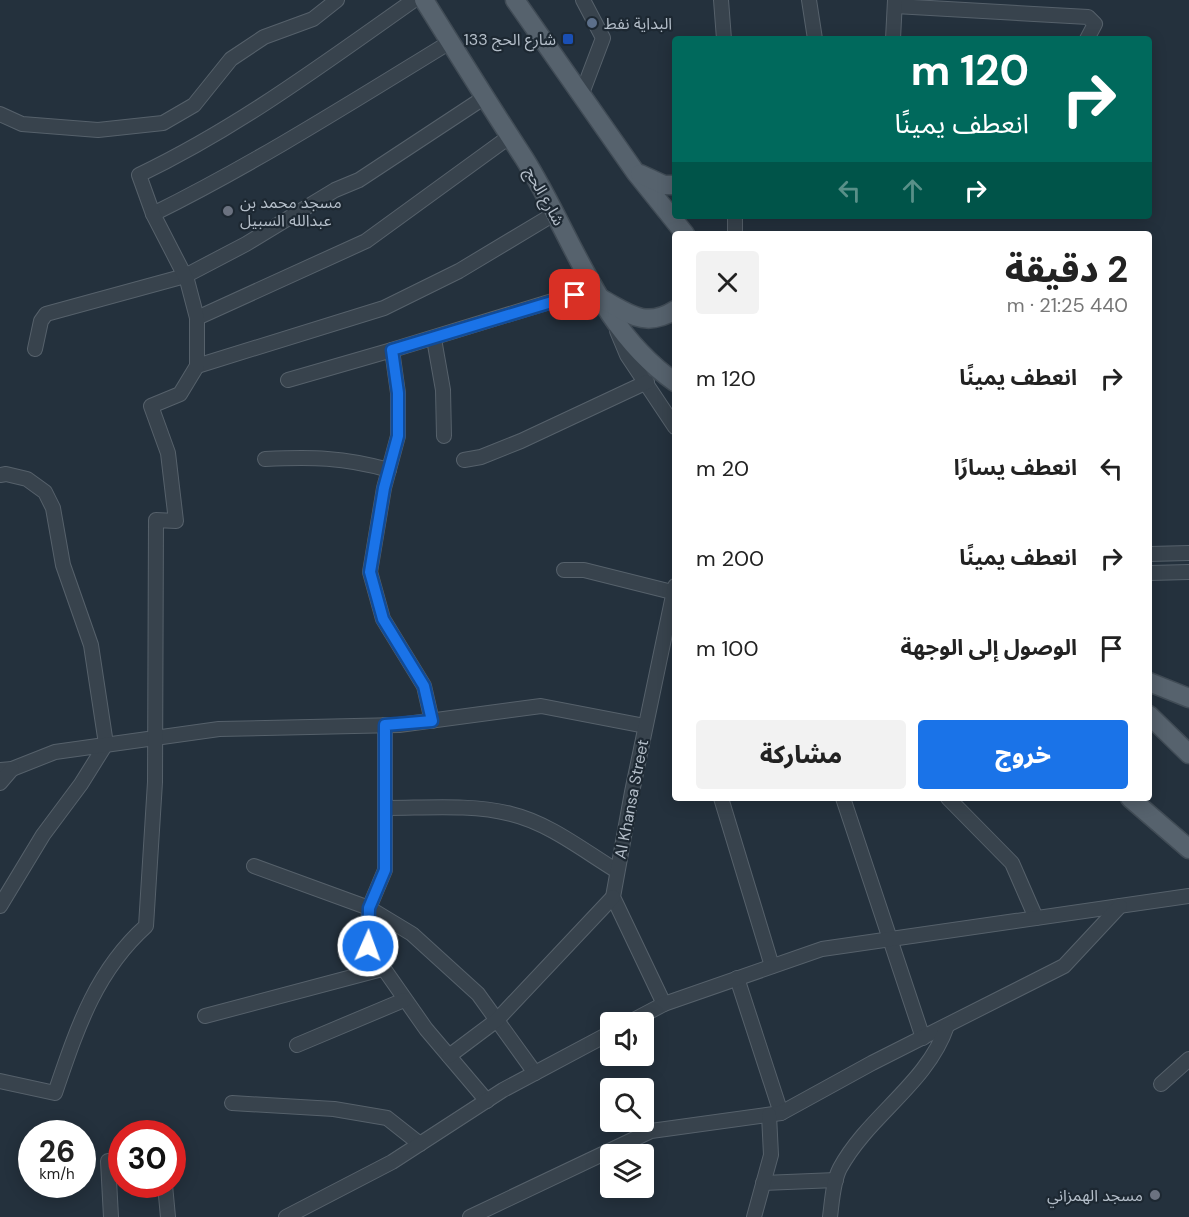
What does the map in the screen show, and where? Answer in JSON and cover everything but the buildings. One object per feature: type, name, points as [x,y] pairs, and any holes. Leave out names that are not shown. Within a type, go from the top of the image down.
[{"type":"main road","name":"شارع الحج","points":[[424,0],[509,137],[613,320],[638,351],[672,379]]},
{"type":"main road","points":[[515,0],[581,96],[672,218]]},
{"type":"main road","points":[[636,172],[664,185],[672,185]]},
{"type":"main road","points":[[672,219],[682,231]]},
{"type":"main road","points":[[598,293],[641,319],[663,318],[672,312]]},
{"type":"main road","points":[[1152,683],[1189,698]]},
{"type":"main road","points":[[1152,718],[1189,754]]},
{"type":"main road","points":[[1133,801],[1189,849]]},
{"type":"street","points":[[0,114],[22,124],[98,130],[163,123],[194,105],[231,59],[264,38],[313,19],[337,0]]},
{"type":"street","points":[[0,1081],[56,1093],[77,1029],[102,975],[123,946],[146,926],[154,782],[156,520],[176,521],[168,453],[151,406],[180,394],[197,366],[197,318],[184,276],[153,214],[139,175],[197,147],[268,103],[414,0]]},
{"type":"street","points":[[581,96],[603,38],[583,0]]},
{"type":"street","points":[[721,0],[724,36]]},
{"type":"street","points":[[809,0],[815,36]]},
{"type":"street","points":[[893,36],[895,3],[1088,17],[1095,24],[1089,36]]},
{"type":"street","points":[[153,214],[215,183],[306,131],[450,42]]},
{"type":"street","points":[[35,349],[41,321],[46,314],[184,276],[246,244],[335,189],[359,180],[485,97]]},
{"type":"street","points":[[197,318],[366,241],[509,137]]},
{"type":"street","points":[[197,366],[384,308],[459,271],[554,214]]},
{"type":"street","points":[[288,380],[598,293]]},
{"type":"street","points":[[613,320],[627,355],[672,422]]},
{"type":"street","points":[[434,339],[443,390],[444,436]]},
{"type":"street","points":[[392,350],[399,414],[398,436],[389,470],[370,572],[383,619],[424,686],[432,721]]},
{"type":"street","points":[[464,460],[481,457],[521,441],[647,382]]},
{"type":"street","points":[[266,459],[341,459],[389,470]]},
{"type":"street","points":[[0,475],[6,474],[27,479],[45,492],[52,508],[63,565],[91,645],[106,744],[81,784],[44,835],[0,906]]},
{"type":"street","points":[[1152,554],[1189,554]]},
{"type":"street","points":[[564,570],[584,570],[672,589]]},
{"type":"street","points":[[1152,573],[1189,572]]},
{"type":"street","name":"Al Khansa Street","points":[[613,897],[672,598]]},
{"type":"street","points":[[0,783],[6,769],[55,752],[219,729],[385,725],[541,706],[645,726]]},
{"type":"street","points":[[385,725],[387,808],[385,870],[369,908],[368,946],[404,1000],[487,1101]]},
{"type":"street","points":[[722,801],[772,966]]},
{"type":"street","points":[[844,801],[923,1038]]},
{"type":"street","points":[[951,801],[1012,863],[1036,918]]},
{"type":"street","points":[[387,808],[453,808],[511,814],[546,828],[617,871]]},
{"type":"street","points":[[254,866],[369,908],[412,934],[478,994],[535,1073]]},
{"type":"street","points":[[649,1012],[664,1004],[822,949],[1189,896]]},
{"type":"street","points":[[449,1056],[497,1020],[613,897],[664,1004]]},
{"type":"street","points":[[470,1217],[651,1131],[775,1114],[1064,966],[1120,906]]},
{"type":"street","points":[[205,1016],[382,969]]},
{"type":"street","points":[[737,978],[775,1114],[771,1155],[754,1217]]},
{"type":"street","points":[[297,1045],[404,1000]]},
{"type":"street","points":[[830,1217],[838,1170],[855,1145],[918,1077],[939,1048],[946,1026]]},
{"type":"street","points":[[285,1217],[392,1162],[487,1101],[600,1037]]},
{"type":"street","points":[[1161,1084],[1189,1059]]},
{"type":"street","points":[[232,1103],[334,1110],[387,1118],[420,1144]]},
{"type":"street","points":[[763,1183],[836,1180]]},
{"type":"street","points":[[110,1198],[111,1217]]},
{"type":"street","points":[[166,1198],[168,1217]]},
{"type":"place","name":"البداية نفط","points":[[592,23]]},
{"type":"place","name":"شارع الحج 133","points":[[568,39]]},
{"type":"place","name":"مسجد محمد بن عبدالله السبيل","points":[[228,211]]},
{"type":"place","name":"مسجد الهمزاني","points":[[1155,1195]]},
{"type":"route","points":[[368,946],[369,908],[385,870],[387,837],[385,725],[432,721],[424,686],[383,619],[370,572],[384,488],[398,436],[398,393],[392,350],[575,295]]}]
